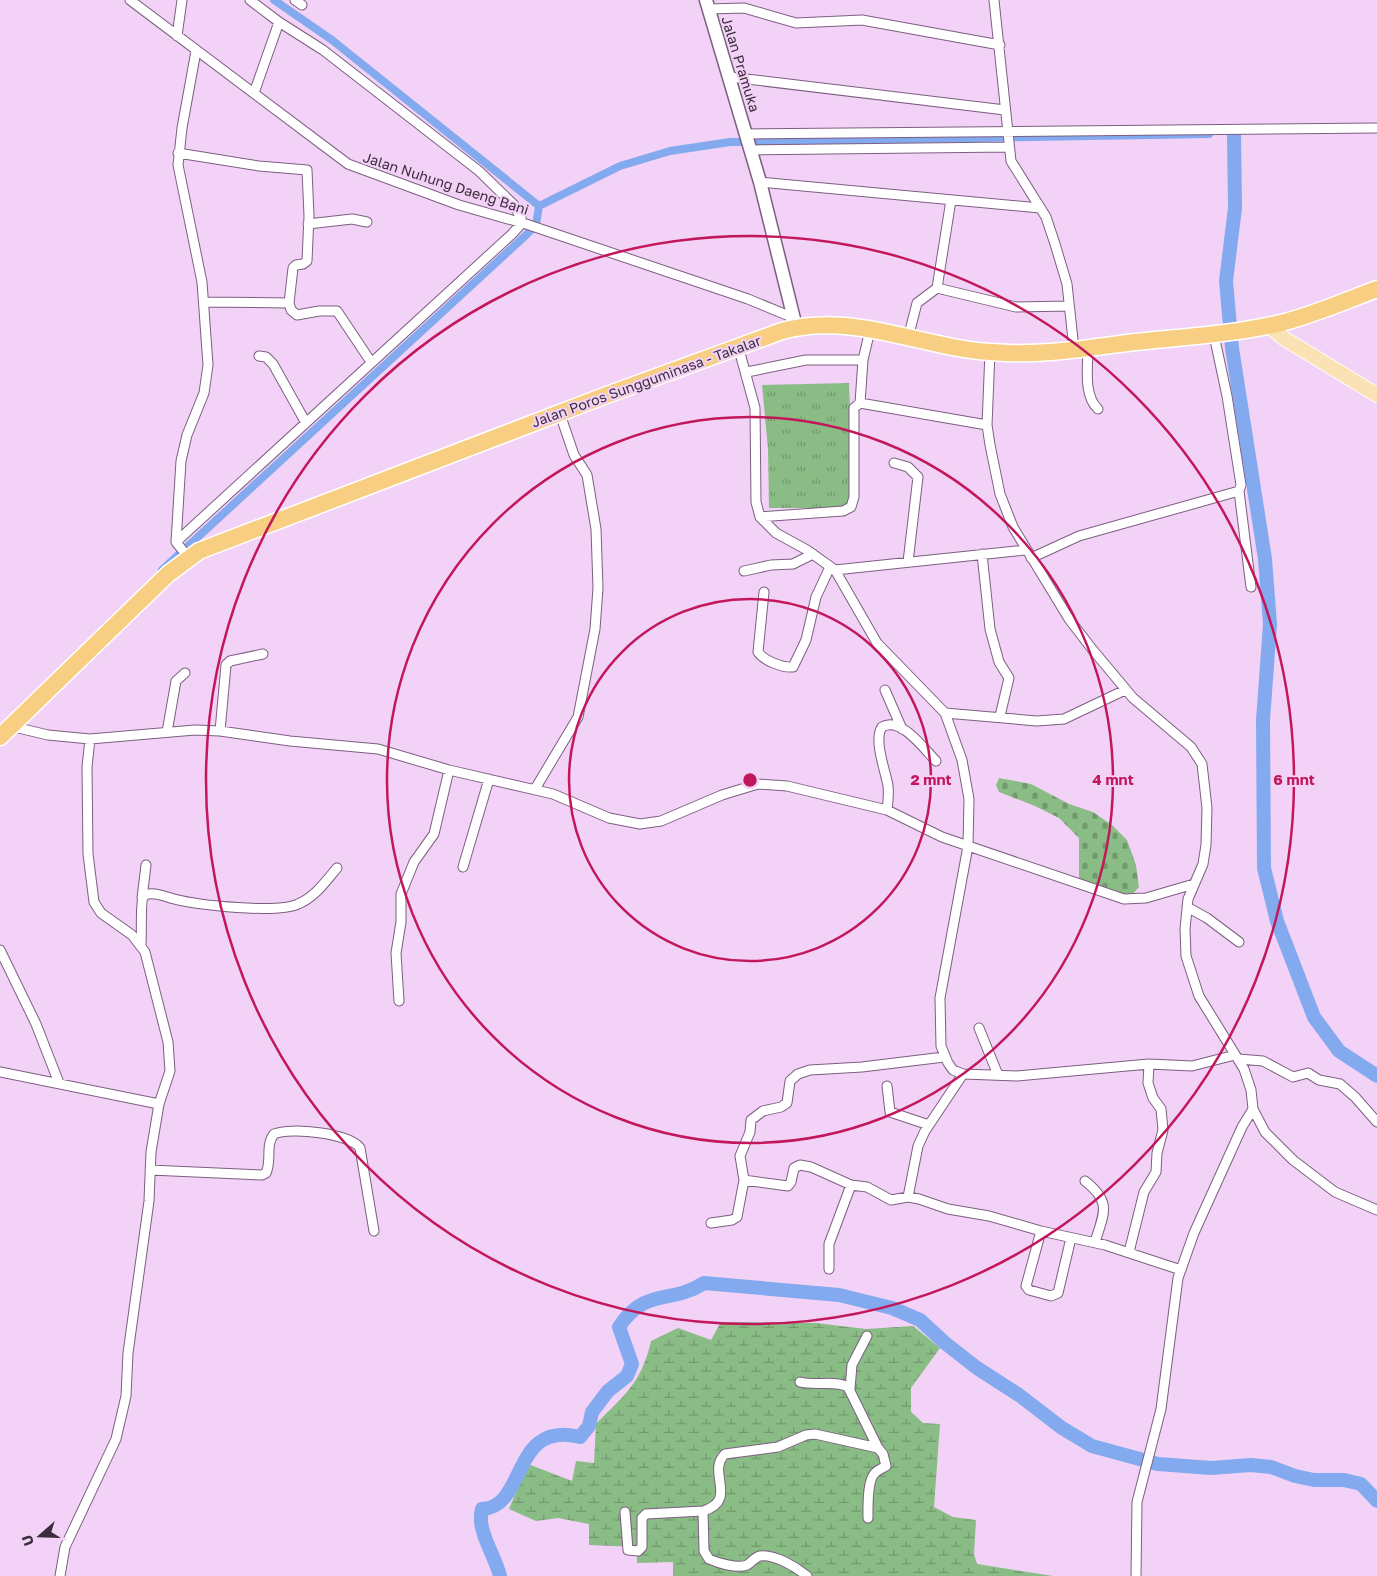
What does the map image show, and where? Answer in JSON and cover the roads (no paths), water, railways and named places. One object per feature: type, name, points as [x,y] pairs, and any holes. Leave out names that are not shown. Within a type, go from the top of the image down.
[{"type":"highway","name":"Jalan Poros Sungguminasa - Takalar","points":[[5,732],[150,591],[181,548],[219,542],[560,414],[795,323],[870,330],[990,352],[1081,349],[1222,334],[1269,326],[1290,321],[1377,289]]},
{"type":"main road","points":[[1269,326],[1285,339],[1377,394]]},
{"type":"street","name":"Jalan Nuhung Daeng Bani","points":[[130,0],[348,164],[466,207],[524,223],[748,299],[795,323]]},
{"type":"street","points":[[177,36],[182,0]]},
{"type":"street","points":[[181,548],[306,423],[524,223],[514,205],[478,171],[322,50],[279,22],[250,0]]},
{"type":"street","points":[[994,0],[1008,139],[1014,167],[1040,208],[1062,265],[1069,306],[1081,349],[1089,392],[1092,402],[1098,409]]},
{"type":"street","points":[[707,4],[744,8],[796,23],[862,20],[1000,45]]},
{"type":"street","name":"Jalan Pramuka","points":[[707,4],[760,182],[795,323]]},
{"type":"street","points":[[254,92],[279,22]]},
{"type":"street","points":[[181,548],[181,461],[208,373],[204,302],[197,249],[182,182],[178,153],[196,51]]},
{"type":"street","points":[[730,77],[1005,110]]},
{"type":"street","points":[[748,142],[1008,139],[1377,128]]},
{"type":"street","points":[[748,142],[1008,139]]},
{"type":"street","points":[[178,153],[259,166],[305,168],[308,173],[307,261],[293,268],[289,303],[291,310],[297,315],[319,311],[337,311],[371,362]]},
{"type":"street","points":[[760,182],[1040,208]]},
{"type":"street","points":[[908,338],[917,303],[937,288],[951,200]]},
{"type":"street","points":[[308,224],[352,219],[367,222]]},
{"type":"street","points":[[937,288],[1016,307],[1069,306]]},
{"type":"street","points":[[204,302],[289,303]]},
{"type":"street","points":[[760,517],[843,511],[851,507],[854,497],[854,408],[860,403],[863,360],[870,330]]},
{"type":"street","points":[[1222,334],[1241,485],[1239,491],[1250,586]]},
{"type":"street","points":[[738,346],[755,408],[755,497],[760,517],[776,533],[833,568],[877,643],[944,713],[956,740],[967,780],[969,799],[968,846],[940,998],[939,1026],[944,1057],[953,1070],[963,1074],[1017,1076],[1149,1064],[1192,1066],[1237,1057],[1263,1061],[1293,1077],[1308,1072],[1319,1080],[1336,1082],[1355,1097],[1377,1122]]},
{"type":"street","points":[[990,352],[987,425],[1000,494],[1007,516],[1025,550],[1074,627],[1125,690],[1191,747],[1202,764],[1207,808],[1207,839],[1203,864],[1187,907],[1185,948],[1191,975],[1199,996],[1237,1057],[1251,1090],[1253,1109],[1265,1132],[1298,1164],[1335,1192],[1377,1210]]},
{"type":"street","points":[[260,356],[266,357],[273,364],[306,423]]},
{"type":"street","points":[[746,372],[806,360],[863,360]]},
{"type":"street","points":[[860,403],[987,425]]},
{"type":"street","points":[[535,789],[578,717],[595,629],[598,588],[596,530],[586,475],[574,454],[560,414]]},
{"type":"street","points":[[894,463],[913,470],[918,477],[908,562]]},
{"type":"street","points":[[1031,558],[1079,536],[1239,491]]},
{"type":"street","points":[[833,568],[1025,550]]},
{"type":"street","points":[[744,571],[771,565],[793,564],[813,554]]},
{"type":"street","points":[[982,554],[990,629],[999,662],[1009,678],[1000,716]]},
{"type":"street","points":[[764,592],[758,652],[765,659],[791,668],[801,652],[816,597],[833,568]]},
{"type":"street","points":[[220,731],[226,665],[230,662],[263,654]]},
{"type":"street","points":[[167,732],[176,681],[185,673]]},
{"type":"street","points":[[885,690],[902,729],[936,761]]},
{"type":"street","points":[[944,713],[1000,716],[1037,721],[1064,719],[1125,690]]},
{"type":"street","points":[[887,810],[888,789],[881,758],[879,731],[887,725],[902,729]]},
{"type":"street","points":[[5,732],[90,739],[167,732],[220,731],[290,741],[378,749],[449,770],[535,789],[565,798],[608,818],[640,824],[661,821],[722,795],[763,783],[814,791],[887,810],[920,828],[1124,899],[1146,898],[1194,884]]},
{"type":"street","points":[[60,1576],[65,1547],[116,1439],[121,1424],[126,1396],[128,1353],[146,1225],[150,1170],[159,1104],[169,1076],[168,1042],[148,960],[141,944],[124,928],[101,913],[94,902],[88,854],[87,767],[90,739]]},
{"type":"street","points":[[399,1001],[396,953],[401,922],[402,894],[414,862],[434,834],[449,770]]},
{"type":"street","points":[[463,868],[489,779]]},
{"type":"street","points":[[141,944],[142,898],[146,865]]},
{"type":"street","points":[[142,898],[145,895],[153,894],[198,904],[286,909],[312,896],[338,868]]},
{"type":"street","points":[[1187,907],[1207,918],[1239,942]]},
{"type":"street","points":[[0,950],[36,1024],[59,1083]]},
{"type":"street","points":[[979,1028],[998,1075]]},
{"type":"street","points":[[711,1223],[732,1220],[736,1217],[744,1180],[740,1156],[750,1132],[751,1120],[763,1110],[782,1107],[787,1104],[790,1082],[798,1074],[810,1070],[862,1067],[944,1057]]},
{"type":"street","points":[[1129,1252],[1144,1192],[1156,1172],[1157,1153],[1163,1130],[1161,1110],[1153,1098],[1148,1082],[1149,1064]]},
{"type":"street","points":[[0,1072],[159,1104]]},
{"type":"street","points":[[908,1197],[918,1146],[929,1125],[963,1074]]},
{"type":"street","points":[[887,1086],[890,1112],[929,1125]]},
{"type":"street","points":[[1136,1576],[1136,1514],[1148,1453],[1162,1409],[1173,1304],[1181,1270],[1194,1233],[1242,1126],[1253,1109]]},
{"type":"street","points":[[150,1170],[262,1175],[266,1173],[269,1166],[270,1141],[274,1134],[283,1132],[336,1134],[360,1148],[374,1231]]},
{"type":"street","points":[[744,1180],[788,1186],[791,1182],[794,1168],[800,1166],[811,1167],[851,1185],[868,1187],[892,1200],[908,1197],[948,1209],[989,1216],[1041,1231],[1095,1242],[1181,1270]]},
{"type":"street","points":[[1085,1181],[1099,1192],[1104,1203],[1095,1242]]},
{"type":"street","points":[[829,1270],[829,1244],[851,1185]]},
{"type":"street","points":[[1041,1231],[1026,1286],[1029,1290],[1051,1296],[1058,1294],[1071,1238]]},
{"type":"street","points":[[850,1389],[852,1365],[867,1336]]},
{"type":"street","points":[[800,1382],[817,1385],[843,1384],[850,1389],[878,1448],[883,1454],[886,1466],[876,1471],[869,1488],[868,1518]]},
{"type":"street","points":[[626,1512],[628,1550],[638,1551],[642,1547],[642,1518],[646,1514],[703,1511],[714,1507],[719,1502],[721,1460],[725,1454],[778,1448],[810,1434],[852,1441],[878,1448]]},
{"type":"street","points":[[703,1511],[704,1551],[709,1559],[738,1566],[746,1565],[758,1557],[765,1556],[786,1563],[807,1576]]},
{"type":"waterway","points":[[274,0],[332,40],[539,206]]},
{"type":"waterway","points":[[1234,133],[1235,208],[1226,281],[1232,348],[1265,559],[1270,624],[1263,720],[1264,868],[1277,921],[1314,1017],[1339,1051],[1377,1076]]},
{"type":"waterway","points":[[539,206],[620,166],[670,151],[730,142],[1209,134]]},
{"type":"waterway","points":[[162,570],[525,236],[536,225],[539,206]]},
{"type":"waterway","points":[[500,1576],[484,1534],[481,1517],[482,1509],[496,1505],[507,1495],[531,1452],[542,1441],[558,1435],[580,1437],[589,1426],[592,1412],[608,1391],[627,1376],[632,1364],[619,1327],[629,1315],[638,1306],[648,1301],[680,1294],[704,1283],[839,1295],[892,1308],[920,1320],[977,1368],[1019,1395],[1062,1428],[1092,1446],[1158,1464],[1211,1468],[1251,1465],[1271,1467],[1295,1476],[1314,1480],[1344,1480],[1361,1484],[1377,1501]]}]
